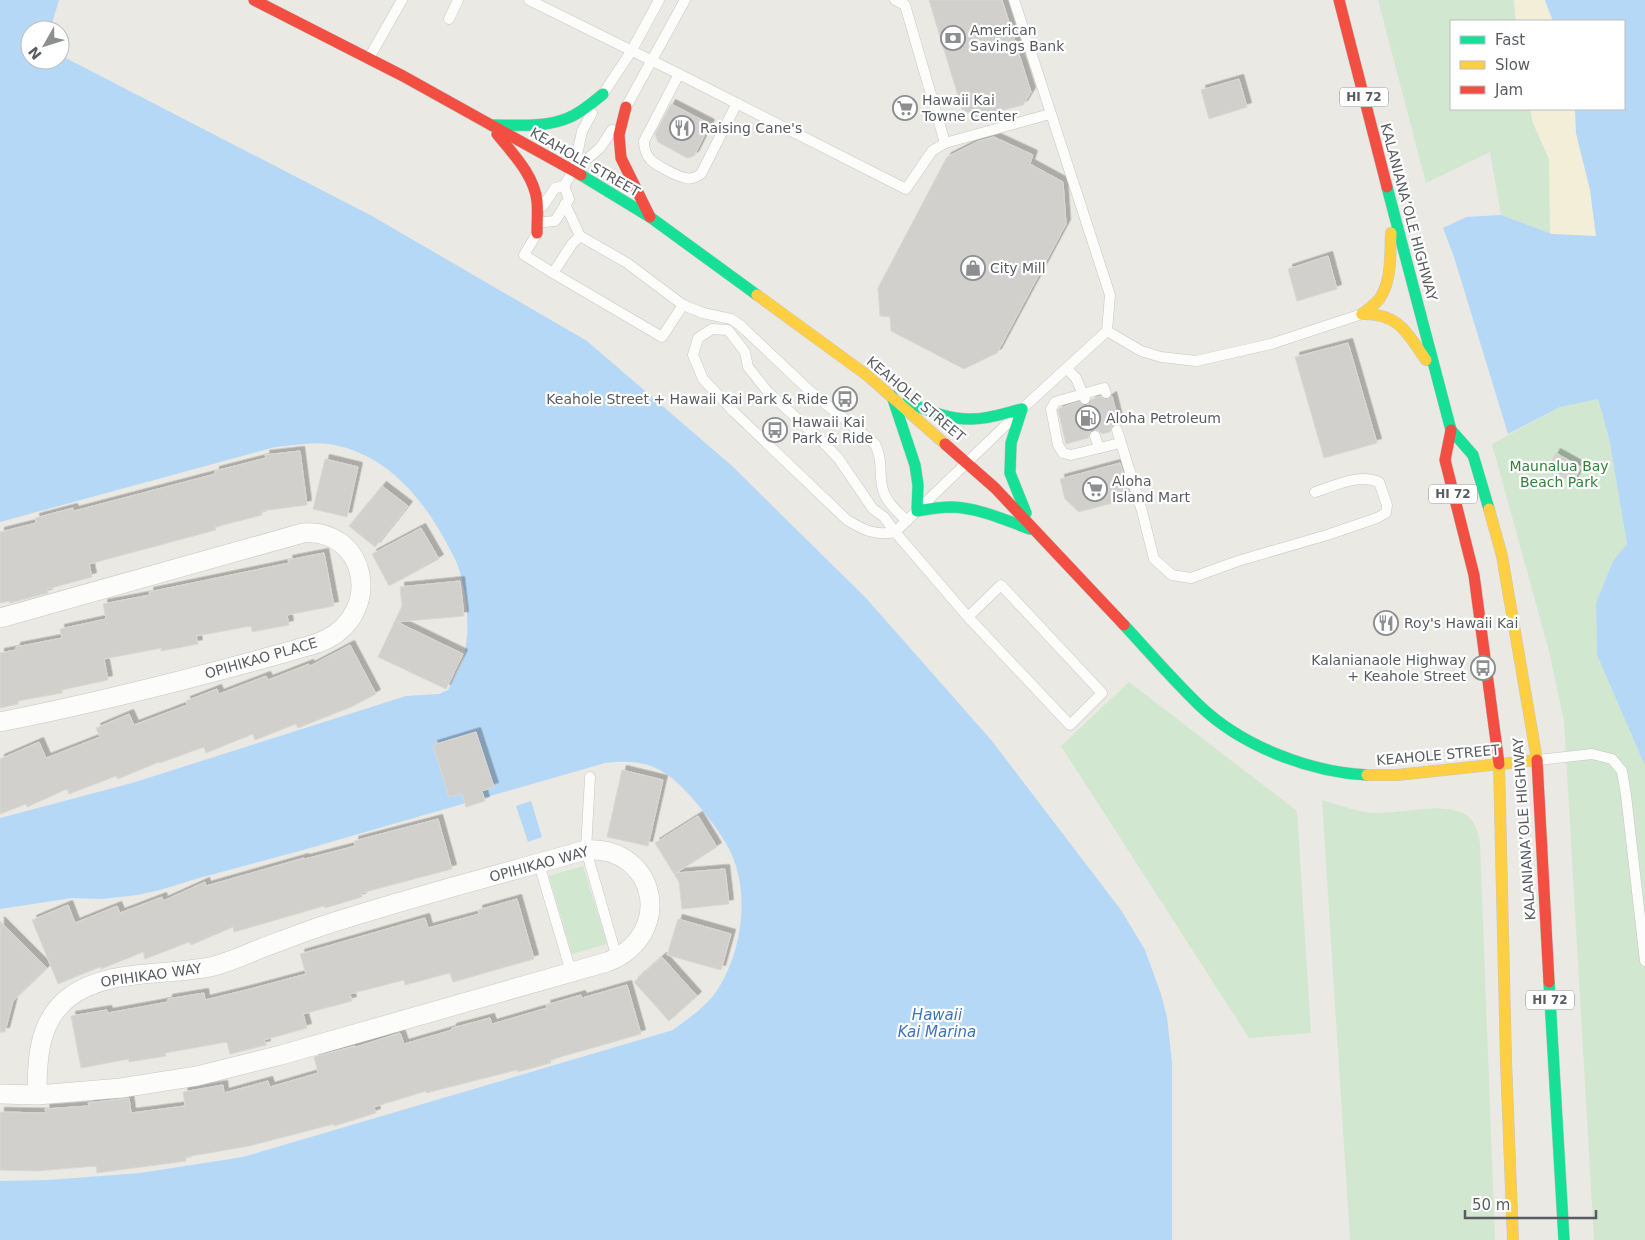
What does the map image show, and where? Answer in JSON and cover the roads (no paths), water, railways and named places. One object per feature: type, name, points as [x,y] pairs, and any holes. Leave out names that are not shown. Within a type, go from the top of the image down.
[{"type":"main road","name":"KEAHOLE STREET","points":[[254,0],[403,76],[573,171],[650,217],[868,376],[995,488],[1201,707],[1234,733],[1272,753],[1311,767],[1332,772],[1380,776],[1537,760]]},
{"type":"main road","name":"KALANIANA’OLE HIGHWAY","points":[[1339,0],[1451,430],[1473,455],[1502,556],[1537,760],[1564,1240]]},
{"type":"main road","points":[[490,125],[547,124],[579,113],[603,94]]},
{"type":"main road","points":[[626,107],[619,135],[621,158],[650,217]]},
{"type":"main road","points":[[490,125],[531,180],[537,201],[537,233]]},
{"type":"main road","points":[[1362,314],[1380,299],[1389,273],[1393,212]]},
{"type":"main road","points":[[1362,314],[1380,314],[1393,319],[1402,327],[1436,373]]},
{"type":"main road","points":[[892,396],[939,414],[964,420],[1022,410],[1011,443],[1010,473],[1034,530]]},
{"type":"main road","points":[[892,396],[916,465],[918,485],[917,510],[960,508],[984,513],[1034,530]]},
{"type":"main road","name":"KALANIANA’OLE HIGHWAY","points":[[1451,430],[1444,460],[1474,575],[1499,764],[1503,992],[1508,1143],[1514,1240]]},
{"type":"street","name":"OPIHIKAO PLACE","points":[[0,618],[313,532],[324,535],[345,548],[359,567],[361,579],[362,591],[358,607],[352,618],[339,632],[327,639],[169,684],[0,722]]},
{"type":"street","name":"OPIHIKAO WAY","points":[[0,1094],[37,1095],[121,1088],[206,1074],[281,1055],[617,958],[633,947],[648,923],[650,898],[647,885],[631,863],[620,856],[599,850],[586,850],[347,918],[303,932],[216,965],[183,972],[110,978],[93,983],[67,999],[56,1010],[46,1026],[41,1040],[37,1064],[37,1095]]},
{"type":"lane","points":[[369,58],[402,0]]},
{"type":"lane","points":[[449,19],[458,0]]},
{"type":"lane","points":[[529,0],[906,189],[932,151],[945,143],[1050,114]]},
{"type":"lane","points":[[659,0],[632,50],[603,94],[582,131],[573,171],[564,186],[555,188],[541,210],[544,222],[524,254],[662,337],[684,305]]},
{"type":"lane","points":[[573,171],[600,148],[626,107],[685,0]]},
{"type":"lane","points":[[895,0],[905,5],[945,143]]},
{"type":"lane","points":[[968,617],[1001,585],[1102,693],[1070,725],[968,617],[895,532],[884,517],[873,509],[854,484],[838,458],[768,392],[748,367],[744,352],[728,330],[712,329],[698,338],[693,355],[703,379],[734,412],[847,520],[865,531],[884,534],[895,532],[1107,331],[1110,295],[1014,0]]},
{"type":"lane","points":[[679,74],[644,141],[644,145],[649,159],[686,179],[701,174],[736,103]]},
{"type":"lane","points":[[544,222],[555,221],[569,199],[564,186]]},
{"type":"lane","points":[[565,204],[580,236],[627,263],[684,305],[703,313],[731,319],[740,325],[811,392],[875,444],[880,455],[883,490],[888,501],[907,521]]},
{"type":"lane","points":[[553,273],[572,244],[580,236]]},
{"type":"lane","points":[[1107,331],[1141,351],[1161,357],[1196,360],[1271,344],[1362,314]]},
{"type":"lane","points":[[1067,369],[1076,378],[1084,396]]},
{"type":"lane","points":[[1106,393],[1104,388],[1084,396],[1055,402],[1050,409],[1058,445],[1063,453],[1071,455],[1120,443]]},
{"type":"lane","points":[[1117,430],[1142,511],[1154,559],[1172,575],[1192,578],[1263,552],[1327,535],[1377,518],[1386,513],[1387,505],[1379,482],[1371,478],[1355,479],[1315,492]]},
{"type":"lane","points":[[1096,436],[1099,448]]},
{"type":"lane","points":[[1537,760],[1592,754],[1612,759],[1622,771],[1645,961]]},
{"type":"lane","points":[[590,777],[586,850],[617,958]]},
{"type":"lane","points":[[539,864],[571,972]]},
{"type":"water","name":"Hawaii Kai Marina","points":[[0,0],[59,0],[53,20],[20,20],[20,70],[70,70],[70,60],[372,216],[587,341],[731,465],[866,598],[992,741],[1121,910],[1145,950],[1167,1017],[1172,1063],[1172,1240],[0,1240],[0,1181],[48,1180],[140,1173],[243,1157],[673,1030],[703,1006],[718,989],[733,957],[738,940],[742,904],[737,869],[731,853],[721,835],[689,794],[669,776],[659,770],[635,762],[621,762],[605,763],[160,890],[102,899],[72,898],[0,909],[0,818],[132,783],[406,696],[439,694],[448,690],[462,662],[467,641],[467,620],[464,587],[458,566],[427,511],[403,482],[389,470],[357,452],[331,444],[275,447],[0,522]]},
{"type":"water","points":[[1545,0],[1645,0],[1645,766],[1597,655],[1596,603],[1613,561],[1627,544],[1609,438],[1598,399],[1560,407],[1508,434],[1454,257],[1443,228],[1466,217],[1501,215],[1552,234],[1596,236],[1590,190],[1576,133],[1575,110],[1625,110],[1625,20],[1553,20]]},
{"type":"water","points":[[531,801],[542,837],[528,842],[516,806]]},
{"type":"place","name":"American Savings Bank","points":[[953,38]]},
{"type":"place","name":"Hawaii Kai Towne Center","points":[[905,108]]},
{"type":"place","name":"Raising Cane's","points":[[682,128]]},
{"type":"place","name":"City Mill","points":[[973,268]]},
{"type":"place","name":"Keahole Street + Hawaii Kai Park & Ride","points":[[845,399]]},
{"type":"place","name":"Aloha Petroleum","points":[[1088,418]]},
{"type":"place","name":"Hawaii Kai Park & Ride","points":[[775,430]]},
{"type":"place","name":"Aloha Island Mart","points":[[1095,489]]},
{"type":"place","name":"Roy's Hawaii Kai","points":[[1386,623]]},
{"type":"place","name":"Kalanianaole Highway + Keahole Street","points":[[1483,668]]},
{"type":"park label","name":"Maunalua Bay Beach Park","points":[[1559,474]]}]
